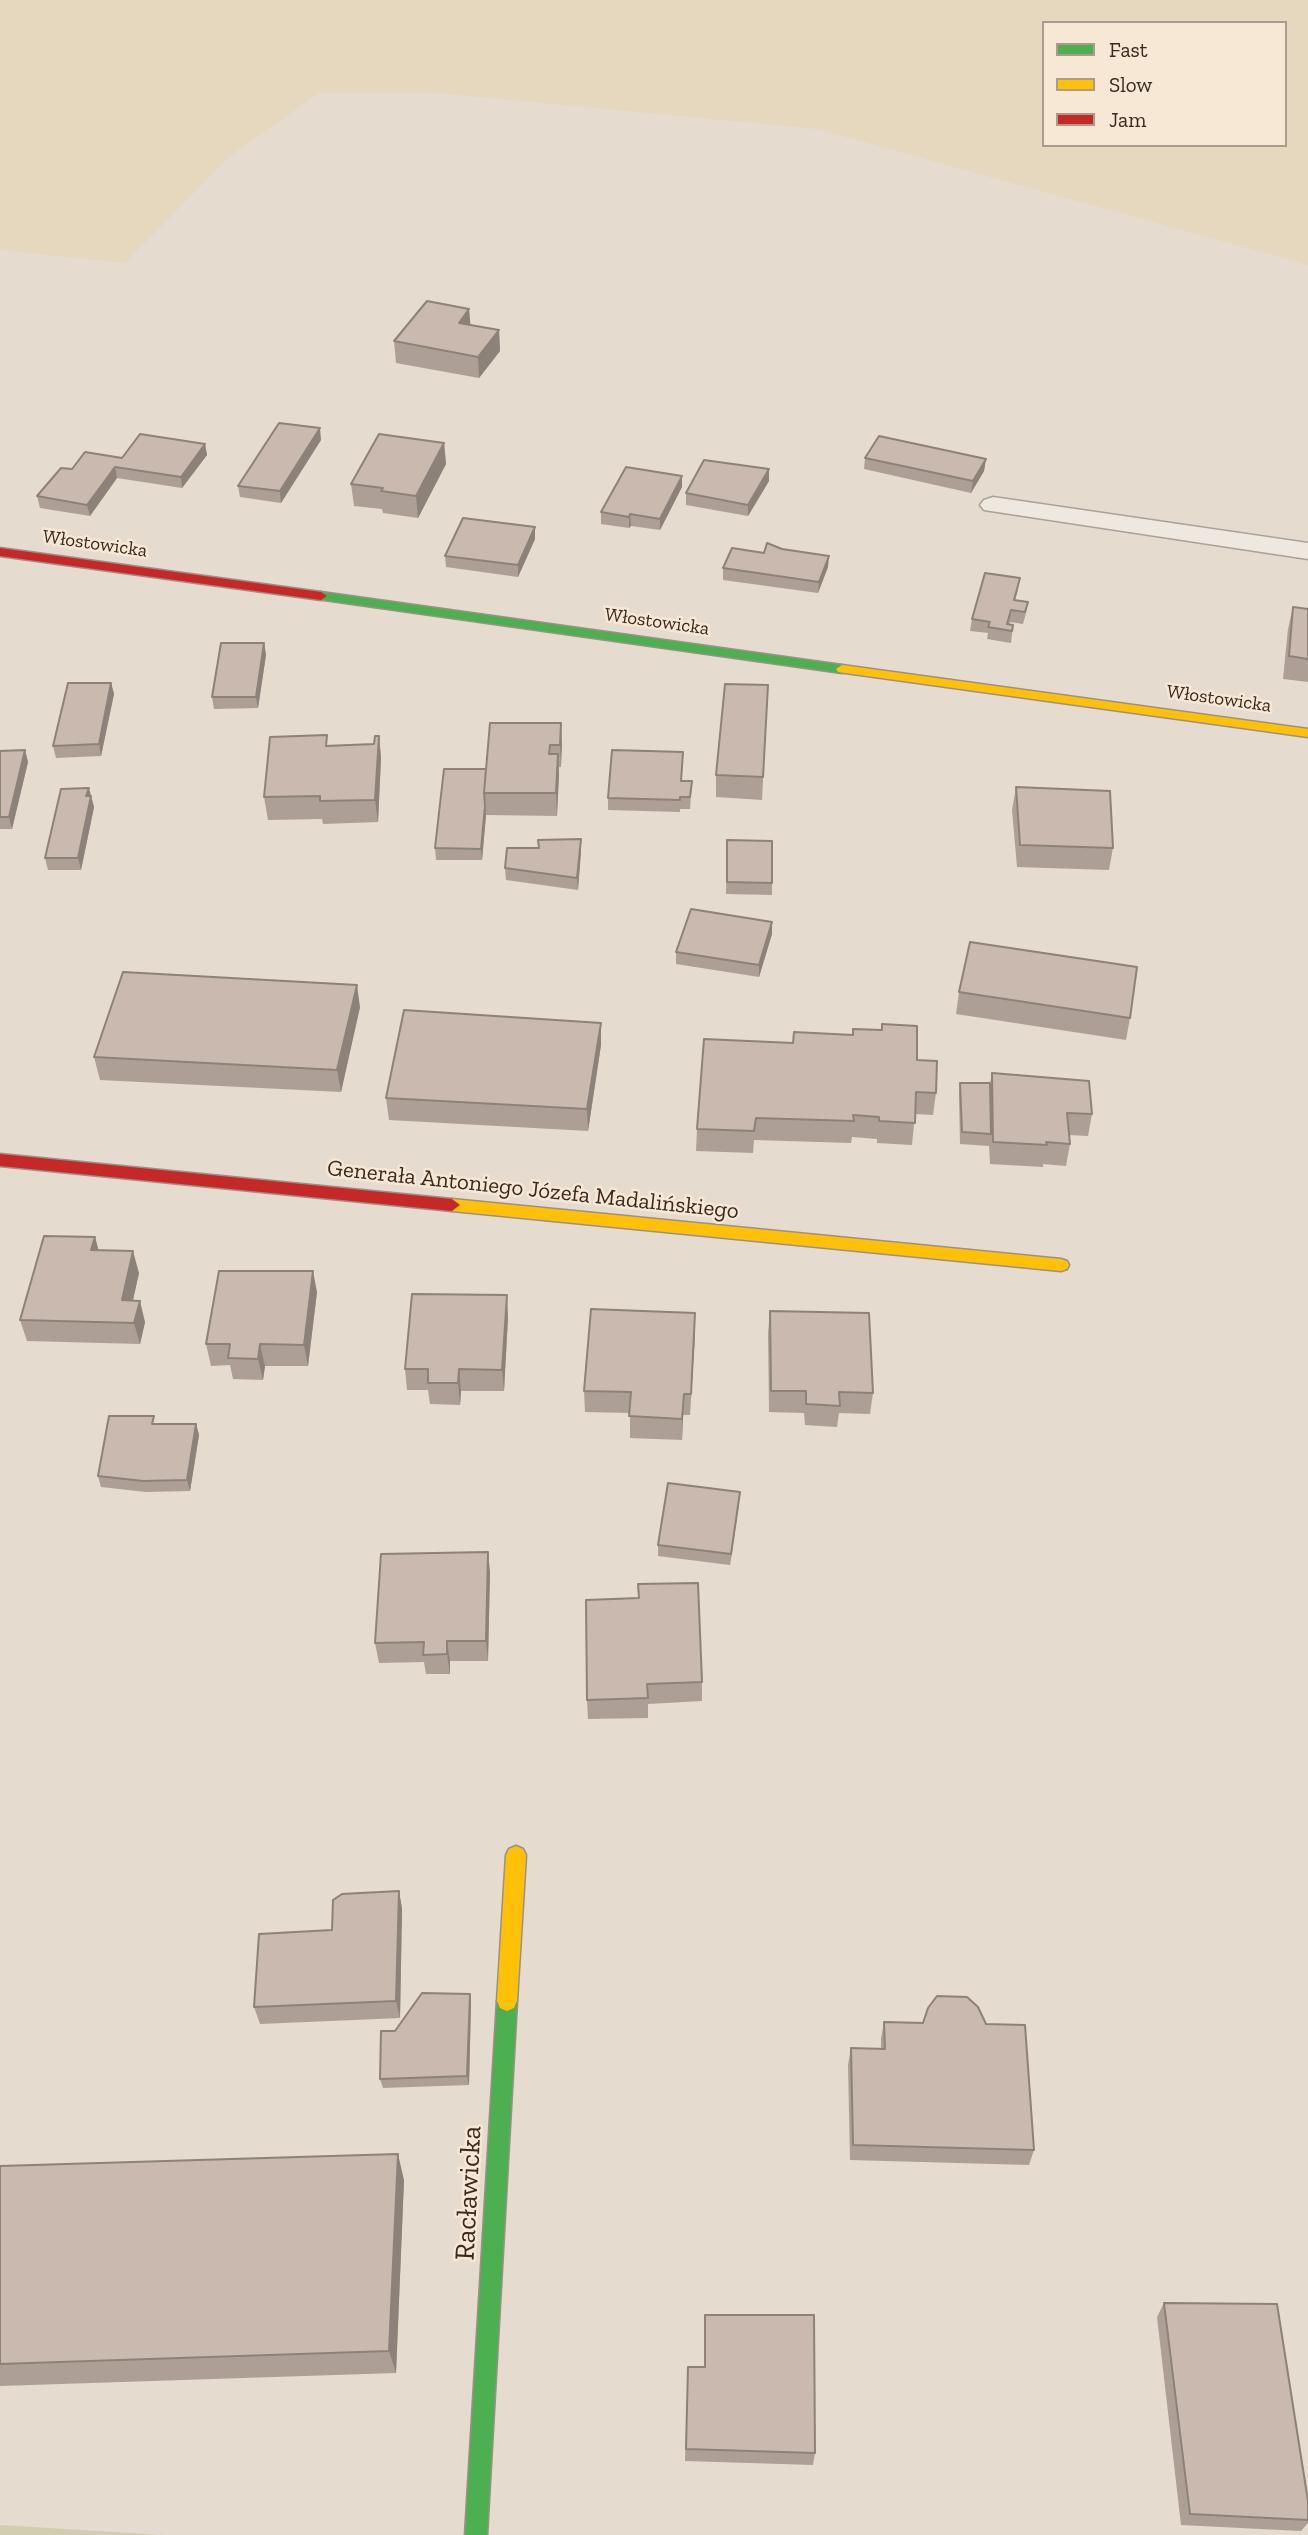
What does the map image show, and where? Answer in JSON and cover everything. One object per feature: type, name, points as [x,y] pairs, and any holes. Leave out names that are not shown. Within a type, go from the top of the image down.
[{"type":"main road","name":"Włostowicka","points":[[0,552],[1308,733]]},
{"type":"main road","name":"Generała Antoniego Józefa Madalińskiego","points":[[0,1160],[1061,1265]]},
{"type":"main road","name":"Racławicka","points":[[476,2535],[516,1855]]},
{"type":"lane","points":[[993,505],[1308,551]]},
{"type":"shaded area","points":[[0,0],[1308,0],[1308,265],[817,129],[437,93],[319,93],[229,157],[125,263],[0,250]]},
{"type":"shaded area","points":[[0,2525],[164,2535],[0,2535]]},
{"type":"building","points":[[427,301],[469,309],[459,323],[499,330],[478,357],[394,341]]},
{"type":"building","points":[[279,423],[320,428],[280,491],[238,486]]},
{"type":"building","points":[[140,434],[205,444],[181,477],[115,467],[87,505],[37,496],[61,468],[72,469],[85,452],[122,458]]},
{"type":"building","points":[[379,434],[444,443],[416,496],[351,484]]},
{"type":"building","points":[[879,436],[986,459],[973,481],[865,458]]},
{"type":"building","points":[[704,460],[769,469],[748,505],[686,493]]},
{"type":"building","points":[[626,467],[682,476],[660,519],[601,512]]},
{"type":"building","points":[[463,518],[535,527],[518,565],[445,556]]},
{"type":"building","points":[[767,543],[782,549],[829,556],[819,582],[723,568],[732,548],[764,553]]},
{"type":"building","points":[[985,573],[1020,578],[1014,600],[1028,602],[1025,612],[1011,610],[1007,624],[1013,625],[1012,631],[988,627],[990,622],[972,619]]},
{"type":"building","points":[[1293,607],[1308,609],[1308,659],[1289,656]]},
{"type":"building","points":[[221,643],[264,643],[256,697],[212,697]]},
{"type":"building","points":[[68,683],[111,683],[99,744],[53,746]]},
{"type":"building","points":[[725,684],[768,685],[763,777],[716,775]]},
{"type":"building","points":[[490,723],[561,723],[560,745],[550,745],[549,754],[558,754],[556,793],[484,793]]},
{"type":"building","points":[[327,735],[326,746],[374,744],[375,736],[379,736],[375,800],[320,801],[320,796],[264,797],[270,737]]},
{"type":"building","points":[[25,750],[9,817],[0,817],[0,751]]},
{"type":"building","points":[[612,750],[683,752],[681,781],[692,781],[690,797],[680,797],[680,800],[608,798]]},
{"type":"building","points":[[444,769],[486,769],[481,849],[435,848]]},
{"type":"building","points":[[1016,787],[1110,791],[1113,848],[1020,845]]},
{"type":"building","points":[[89,788],[86,796],[91,796],[78,858],[45,858],[61,789]]},
{"type":"building","points":[[581,839],[577,878],[505,868],[507,848],[539,848],[538,840]]},
{"type":"building","points":[[727,840],[772,841],[772,883],[727,882]]},
{"type":"building","points":[[691,909],[772,922],[759,965],[676,952]]},
{"type":"building","points":[[970,942],[1137,967],[1130,1018],[959,992]]},
{"type":"building","points":[[123,972],[357,985],[337,1070],[94,1057]]},
{"type":"building","points":[[404,1010],[601,1023],[587,1109],[386,1098]]},
{"type":"building","points":[[882,1024],[917,1026],[917,1060],[937,1061],[936,1093],[916,1092],[915,1123],[879,1121],[879,1117],[853,1115],[854,1121],[756,1118],[754,1131],[697,1129],[704,1039],[793,1043],[794,1032],[853,1035],[853,1029],[882,1030]]},
{"type":"building","points":[[992,1073],[1089,1081],[1092,1114],[1067,1113],[1070,1144],[993,1142]]},
{"type":"building","points":[[960,1083],[990,1083],[991,1134],[962,1132]]},
{"type":"building","points":[[44,1236],[95,1237],[91,1250],[133,1251],[122,1300],[140,1301],[134,1323],[20,1320]]},
{"type":"building","points":[[219,1271],[313,1271],[304,1345],[260,1344],[258,1359],[228,1358],[230,1344],[206,1344]]},
{"type":"building","points":[[412,1294],[507,1295],[502,1370],[459,1369],[458,1383],[428,1383],[428,1369],[405,1369]]},
{"type":"building","points":[[591,1309],[695,1313],[691,1394],[684,1394],[682,1419],[629,1416],[631,1392],[584,1391]]},
{"type":"building","points":[[770,1311],[869,1313],[873,1393],[839,1392],[840,1406],[806,1404],[806,1391],[771,1391]]},
{"type":"building","points":[[109,1416],[154,1416],[152,1424],[196,1424],[187,1480],[143,1481],[98,1476]]},
{"type":"building","points":[[668,1483],[740,1492],[731,1554],[658,1545]]},
{"type":"building","points":[[488,1552],[486,1641],[447,1641],[447,1654],[423,1655],[424,1642],[375,1643],[381,1554]]},
{"type":"building","points":[[698,1583],[702,1682],[647,1684],[648,1698],[587,1700],[586,1600],[639,1598],[638,1584]]},
{"type":"building","points":[[399,1891],[396,2001],[254,2007],[259,1934],[332,1930],[333,1900],[342,1894]]},
{"type":"building","points":[[422,1993],[470,1994],[467,2076],[380,2079],[381,2031],[395,2031]]},
{"type":"building","points":[[937,1996],[967,1997],[978,2007],[986,2024],[1025,2025],[1034,2150],[853,2145],[851,2048],[885,2049],[884,2022],[923,2023],[928,2008]]},
{"type":"building","points":[[398,2154],[389,2351],[0,2364],[0,2166]]},
{"type":"building","points":[[1164,2303],[1277,2304],[1308,2501],[1308,2520],[1190,2514]]},
{"type":"building","points":[[705,2315],[814,2315],[815,2453],[686,2449],[688,2367],[705,2367]]},
{"type":"traffic: fast","points":[[321,596],[842,669]]},
{"type":"traffic: fast","points":[[476,2535],[507,2001]]},
{"type":"traffic: slow","points":[[842,669],[1308,733]]},
{"type":"traffic: slow","points":[[452,1205],[1061,1265]]},
{"type":"traffic: slow","points":[[507,2001],[516,1855]]},
{"type":"traffic: jam","points":[[0,552],[321,596]]},
{"type":"traffic: jam","points":[[0,1160],[452,1205]]}]
